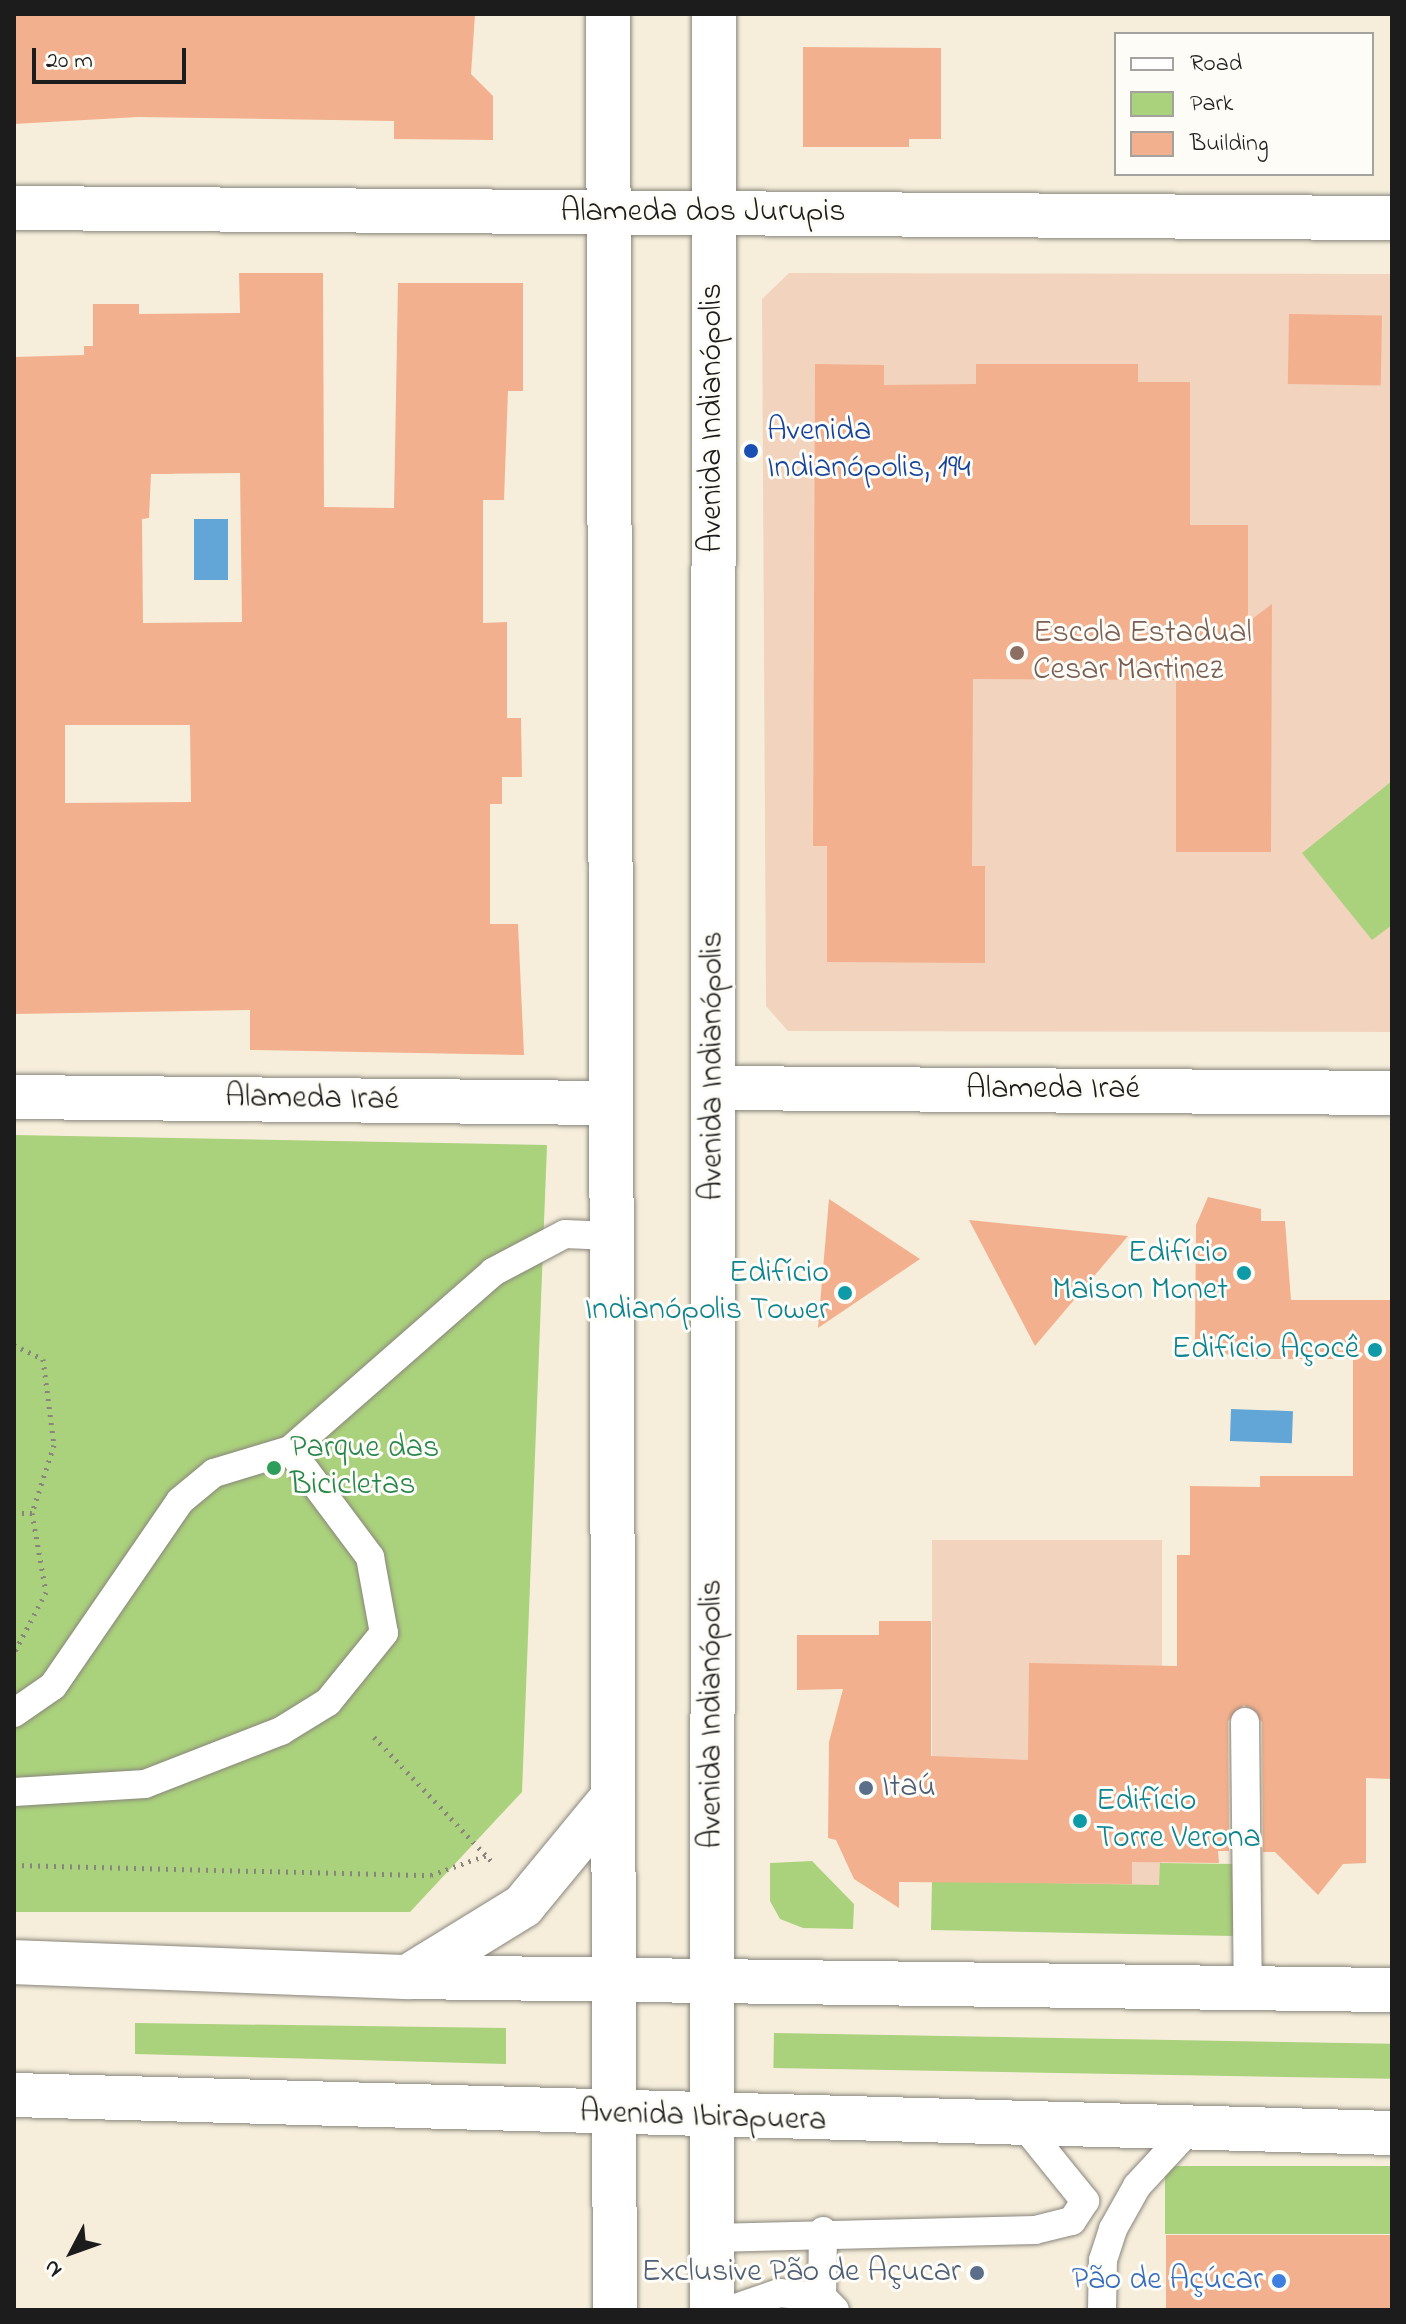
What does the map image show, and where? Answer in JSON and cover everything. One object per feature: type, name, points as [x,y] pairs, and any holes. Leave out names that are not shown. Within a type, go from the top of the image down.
[{"type":"main road","points":[[608,14],[615,2310]]},
{"type":"main road","name":"Avenida Indianópolis","points":[[712,2310],[716,2119],[714,14]]},
{"type":"main road","name":"Alameda dos Jurupis","points":[[14,208],[1392,218]]},
{"type":"main road","name":"Alameda Iraé","points":[[714,1088],[1392,1093]]},
{"type":"main road","name":"Alameda Iraé","points":[[14,1097],[610,1103]]},
{"type":"main road","points":[[408,1977],[523,1906],[613,1797]]},
{"type":"main road","points":[[14,1962],[408,1977],[613,1977],[1392,1990]]},
{"type":"main road","name":"Avenida Ibirapuera","points":[[14,2095],[716,2119],[1392,2133]]},
{"type":"lane","points":[[14,1713],[62,1675],[180,1501],[214,1473],[290,1450],[493,1272],[565,1234],[612,1236]]},
{"type":"lane","points":[[14,1792],[120,1790],[169,1777],[281,1731],[328,1702],[380,1648],[384,1633],[370,1557],[290,1450]]},
{"type":"lane","points":[[1245,1722],[1248,1988]]},
{"type":"lane","points":[[1025,2127],[1085,2201],[1124,2206]]},
{"type":"lane","points":[[1102,2310],[1103,2260],[1124,2206],[1188,2131]]},
{"type":"lane","points":[[712,2238],[823,2231],[1035,2230],[1072,2221],[1085,2201]]},
{"type":"lane","points":[[730,2310],[779,2293],[829,2303],[823,2231]]},
{"type":"path","points":[[14,1345],[43,1359],[54,1445],[32,1513],[46,1592],[14,1653]]},
{"type":"path","points":[[14,1513],[32,1513]]},
{"type":"path","points":[[14,1865],[431,1875],[487,1855],[374,1737]]},
{"type":"shaded area","name":"Escola Estadual Cesar Martinez","points":[[789,273],[1392,274],[1392,1032],[788,1031],[766,1006],[762,299]]},
{"type":"shaded area","points":[[932,1540],[1162,1540],[1162,1930],[932,1930]]},
{"type":"green space","points":[[1392,781],[1392,925],[1372,940],[1302,853]]},
{"type":"green space","name":"Parque das Bicicletas","points":[[14,1135],[547,1145],[522,1792],[410,1912],[14,1912]]},
{"type":"green space","points":[[812,1861],[854,1904],[853,1929],[803,1928],[780,1919],[770,1901],[770,1863]]},
{"type":"green space","points":[[1160,1863],[1234,1864],[1233,1936],[931,1930],[932,1881],[1159,1885]]},
{"type":"green space","points":[[135,2023],[506,2028],[506,2064],[135,2054]]},
{"type":"green space","points":[[774,2033],[1392,2044],[1391,2079],[773,2068]]},
{"type":"green space","points":[[1165,2166],[1392,2166],[1392,2234],[1165,2234]]},
{"type":"water","points":[[194,519],[228,519],[228,580],[194,580]]},
{"type":"water","points":[[1231,1409],[1293,1411],[1292,1443],[1230,1441]]},
{"type":"building","points":[[14,14],[475,14],[471,74],[493,96],[493,140],[394,139],[394,121],[138,117],[14,124]]},
{"type":"building","points":[[803,47],[941,48],[941,139],[909,139],[909,147],[803,147]]},
{"type":"building","points":[[239,273],[323,273],[324,507],[394,508],[398,283],[523,283],[523,391],[508,391],[504,500],[483,500],[483,623],[507,622],[507,718],[521,718],[522,777],[502,777],[502,804],[490,804],[490,924],[518,924],[524,1055],[250,1050],[250,1010],[14,1014],[14,357],[84,355],[84,346],[93,346],[93,304],[139,304],[139,314],[240,313]],"holes":[[[240,473],[242,622],[143,623],[142,519],[149,518],[151,474]],[[65,725],[190,725],[191,802],[65,803]]]},
{"type":"building","points":[[1289,314],[1382,316],[1381,386],[1288,384]]},
{"type":"building","points":[[815,364],[884,365],[884,385],[976,384],[976,364],[1138,364],[1138,382],[1190,382],[1190,525],[1248,525],[1248,622],[1272,604],[1271,852],[1176,852],[1176,680],[973,679],[972,866],[985,866],[985,963],[827,962],[827,846],[813,846]]},
{"type":"building","points":[[1208,1197],[1261,1209],[1261,1221],[1285,1221],[1291,1300],[1392,1300],[1392,1779],[1366,1778],[1366,1863],[1343,1864],[1318,1895],[1275,1852],[1263,1852],[1262,1722],[1244,1705],[1228,1721],[1229,1851],[1218,1851],[1219,1863],[1132,1862],[1132,1884],[899,1882],[899,1908],[854,1879],[836,1840],[828,1838],[829,1742],[843,1689],[797,1690],[797,1635],[879,1635],[879,1621],[931,1621],[931,1756],[1028,1760],[1029,1663],[1177,1666],[1177,1555],[1190,1555],[1190,1486],[1260,1487],[1260,1476],[1353,1476],[1353,1359],[1250,1359],[1201,1349],[1195,1340],[1196,1225]]},
{"type":"building","name":"Edifício Indianópolis Tower","points":[[829,1199],[920,1259],[818,1328]]},
{"type":"building","points":[[969,1220],[1128,1236],[1035,1346]]},
{"type":"building","name":"Pão de Açúcar","points":[[1166,2235],[1392,2235],[1392,2310],[1166,2310]]},
{"type":"place","name":"Avenida Indianópolis, 194","points":[[751,451]]},
{"type":"place","name":"Escola Estadual Cesar Martinez","points":[[1017,653]]},
{"type":"place","name":"Edifício Maison Monet","points":[[1244,1273]]},
{"type":"place","name":"Edifício Indianópolis Tower","points":[[845,1293]]},
{"type":"place","name":"Edifício Açocê","points":[[1375,1350]]},
{"type":"place","name":"Parque das Bicicletas","points":[[274,1468]]},
{"type":"place","name":"Itaú","points":[[866,1788]]},
{"type":"place","name":"Edifício Torre Verona","points":[[1080,1821]]},
{"type":"place","name":"Exclusive Pão de Açucar","points":[[977,2273]]},
{"type":"place","name":"Pão de Açúcar","points":[[1279,2281]]}]
